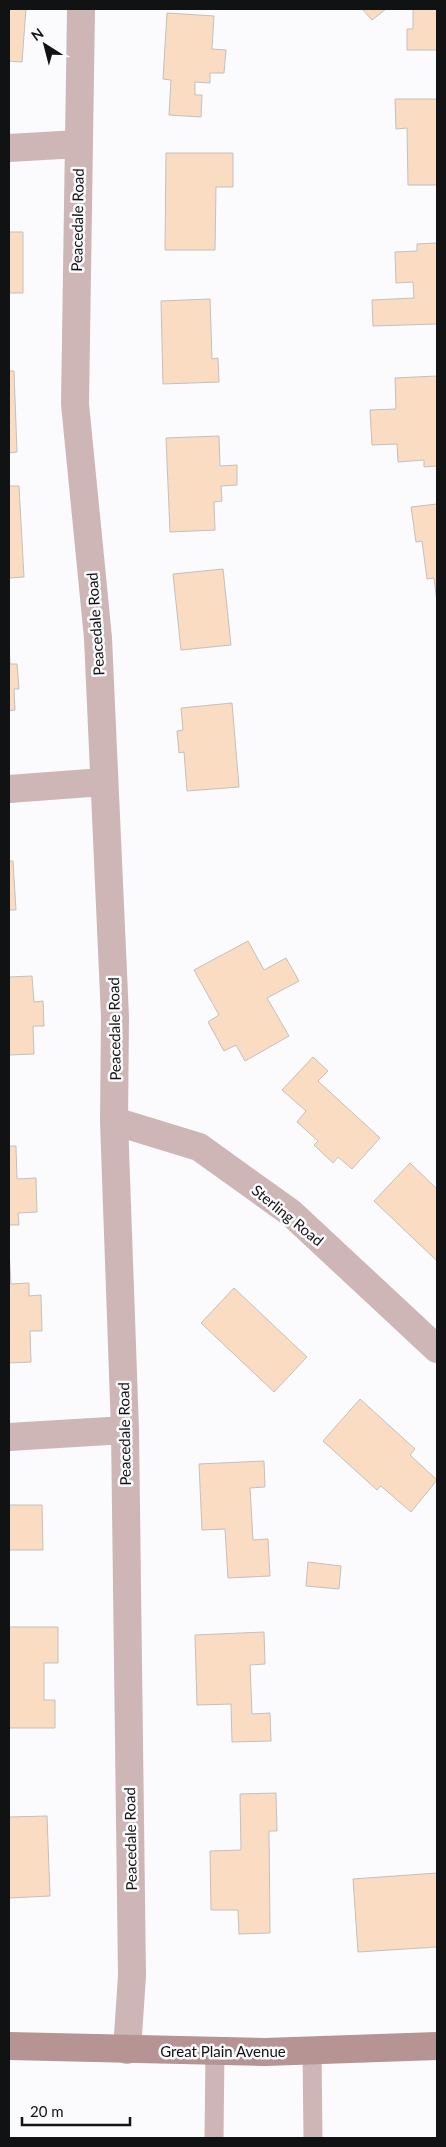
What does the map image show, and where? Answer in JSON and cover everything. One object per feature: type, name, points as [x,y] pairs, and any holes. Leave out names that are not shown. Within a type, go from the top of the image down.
[{"type":"main road","name":"Great Plain Avenue","points":[[9,2046],[215,2052],[312,2051],[437,2046]]},
{"type":"street","name":"Peacedale Road","points":[[81,9],[75,404],[98,638],[115,1017],[114,1121],[125,1430],[132,1976],[128,2050]]},
{"type":"street","points":[[9,148],[78,144]]},
{"type":"street","points":[[9,789],[103,782]]},
{"type":"street","name":"Sterling Road","points":[[114,1121],[199,1147],[291,1213],[437,1348]]},
{"type":"street","points":[[9,1437],[125,1430]]},
{"type":"lane","points":[[312,2051],[313,2138]]},
{"type":"lane","points":[[214,2138],[215,2052]]},
{"type":"building","points":[[9,9],[26,9],[22,62],[9,61]]},
{"type":"building","points":[[362,9],[386,9],[372,20]]},
{"type":"building","points":[[413,9],[437,9],[437,50],[407,50],[407,29],[413,29]]},
{"type":"building","points":[[167,13],[214,16],[212,49],[226,50],[224,73],[210,73],[210,83],[195,82],[195,95],[202,95],[201,117],[169,115],[171,80],[163,79]]},
{"type":"building","points":[[395,99],[437,99],[437,185],[408,185],[407,128],[396,129]]},
{"type":"building","points":[[166,153],[233,153],[233,187],[216,187],[215,250],[165,250]]},
{"type":"building","points":[[9,232],[23,232],[23,293],[9,293]]},
{"type":"building","points":[[437,243],[437,324],[373,326],[372,300],[414,298],[413,282],[396,283],[395,252],[417,251],[417,244]]},
{"type":"building","points":[[210,299],[212,359],[218,358],[219,382],[163,384],[161,301]]},
{"type":"building","points":[[9,371],[14,371],[17,452],[9,453]]},
{"type":"building","points":[[437,376],[437,466],[424,467],[424,460],[398,462],[397,444],[372,445],[370,410],[396,409],[395,378]]},
{"type":"building","points":[[219,436],[220,466],[237,465],[237,485],[221,486],[222,501],[214,502],[215,530],[170,532],[166,438]]},
{"type":"building","points":[[9,486],[19,486],[24,577],[9,578]]},
{"type":"building","points":[[437,504],[437,603],[434,578],[427,579],[422,541],[416,542],[411,507]]},
{"type":"building","points":[[223,569],[231,645],[181,650],[173,574]]},
{"type":"building","points":[[9,643],[10,664],[17,664],[19,689],[14,689],[15,710],[9,711]]},
{"type":"building","points":[[232,703],[239,787],[187,791],[184,752],[179,753],[177,731],[183,730],[181,708]]},
{"type":"building","points":[[9,861],[13,861],[16,910],[9,910]]},
{"type":"building","points":[[248,941],[264,970],[286,958],[299,981],[267,998],[289,1036],[245,1061],[236,1045],[224,1051],[208,1022],[219,1015],[194,970]]},
{"type":"building","points":[[32,976],[34,1002],[43,1001],[44,1026],[33,1026],[34,1054],[9,1055],[9,977]]},
{"type":"building","points":[[313,1057],[328,1071],[318,1081],[380,1138],[352,1169],[338,1157],[333,1163],[314,1145],[318,1141],[297,1122],[306,1111],[282,1090]]},
{"type":"building","points":[[9,1146],[16,1146],[17,1179],[36,1178],[37,1212],[18,1213],[19,1225],[9,1225]]},
{"type":"building","points":[[410,1163],[437,1189],[437,1261],[374,1201]]},
{"type":"building","points":[[9,1252],[11,1284],[29,1283],[29,1296],[41,1295],[42,1331],[30,1331],[31,1362],[9,1363]]},
{"type":"building","points":[[234,1288],[307,1357],[274,1392],[201,1323]]},
{"type":"building","points":[[360,1399],[415,1449],[410,1455],[437,1480],[411,1512],[381,1486],[377,1490],[323,1441]]},
{"type":"building","points":[[264,1461],[265,1487],[250,1488],[253,1540],[268,1539],[270,1576],[228,1578],[225,1529],[202,1530],[199,1464]]},
{"type":"building","points":[[9,1505],[42,1505],[43,1550],[9,1550]]},
{"type":"building","points":[[308,1562],[341,1566],[339,1589],[306,1586]]},
{"type":"building","points":[[9,1627],[58,1627],[58,1663],[44,1663],[44,1700],[55,1700],[55,1728],[9,1728]]},
{"type":"building","points":[[264,1632],[265,1664],[250,1665],[252,1714],[270,1713],[271,1741],[232,1742],[231,1704],[197,1705],[195,1635]]},
{"type":"building","points":[[276,1793],[277,1831],[269,1831],[270,1933],[239,1934],[238,1910],[211,1910],[210,1851],[241,1850],[240,1794]]},
{"type":"building","points":[[47,1816],[50,1896],[9,1898],[9,1817]]},
{"type":"building","points":[[437,1873],[437,1947],[358,1952],[353,1879]]}]
